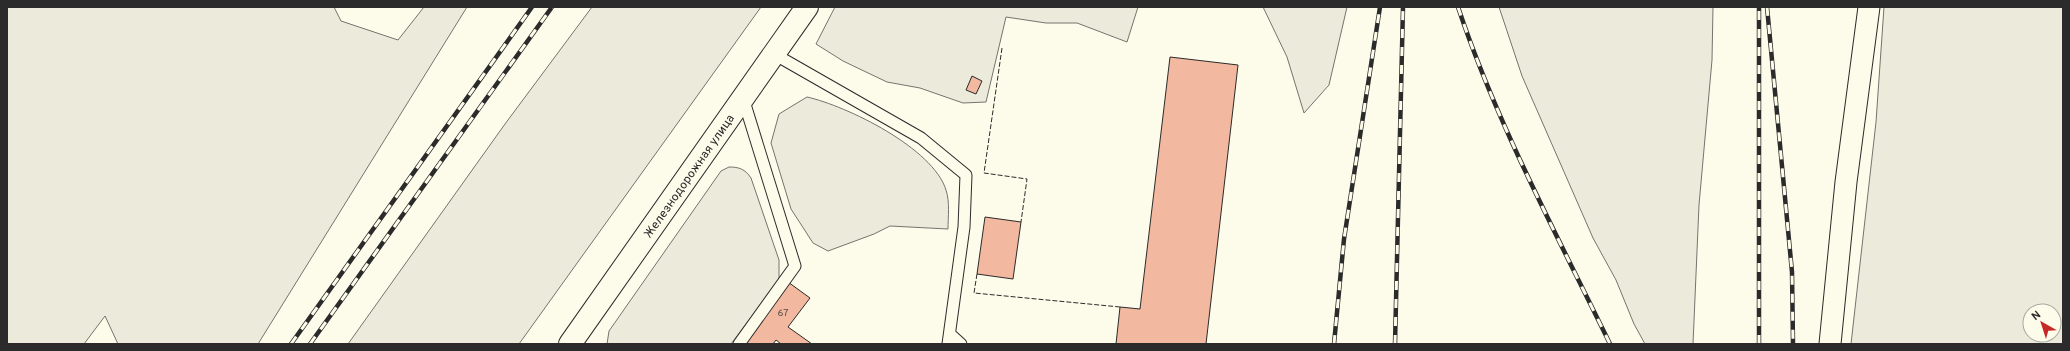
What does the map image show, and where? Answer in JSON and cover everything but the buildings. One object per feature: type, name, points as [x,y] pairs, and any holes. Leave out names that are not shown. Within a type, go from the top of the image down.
[{"type":"main road","name":"Железнодорожная улица","points":[[570,344],[807,7]]},
{"type":"street","points":[[1830,344],[1849,159],[1869,7]]},
{"type":"lane","points":[[774,54],[921,138],[966,175],[964,228],[949,339],[961,344]]},
{"type":"lane","points":[[739,344],[796,266],[743,98]]},
{"type":"shaded area","points":[[7,7],[334,7],[341,21],[398,40],[424,7],[467,7],[258,344],[118,344],[105,316],[84,344],[7,344]]},
{"type":"shaded area","points":[[592,7],[761,7],[519,344],[348,344],[505,124]]},
{"type":"shaded area","points":[[835,7],[1138,7],[1127,42],[1077,23],[1046,23],[1006,17],[986,102],[963,103],[920,88],[887,82],[843,61],[816,44]]},
{"type":"shaded area","points":[[1263,7],[1347,7],[1329,85],[1304,113],[1287,57]]},
{"type":"shaded area","points":[[1499,7],[1713,7],[1712,60],[1699,205],[1693,344],[1645,344],[1634,324],[1616,280],[1593,238],[1522,76]]},
{"type":"shaded area","points":[[1884,7],[2063,7],[2063,344],[1851,344],[1876,122]]},
{"type":"shaded area","points":[[807,97],[844,109],[865,119],[907,144],[924,159],[938,174],[946,190],[948,204],[948,229],[890,226],[874,234],[828,251],[813,243],[791,209],[771,143],[779,114]]},
{"type":"shaded area","points":[[729,167],[742,169],[751,178],[779,260],[779,280],[731,344],[607,344],[609,331],[721,171]]},
{"type":"railway","points":[[291,344],[532,7]]},
{"type":"railway","points":[[310,344],[552,7]]},
{"type":"railway","points":[[1334,344],[1344,239],[1380,7]]},
{"type":"railway","points":[[1395,344],[1403,7]]},
{"type":"railway","points":[[1458,7],[1474,51],[1509,136],[1528,178],[1610,344]]},
{"type":"railway","points":[[1759,7],[1759,344]]},
{"type":"railway","points":[[1767,7],[1792,272],[1793,344]]},
{"type":"fence","points":[[1002,48],[984,173],[1027,179],[1021,222]]},
{"type":"fence","points":[[977,274],[974,293],[1120,307]]}]
